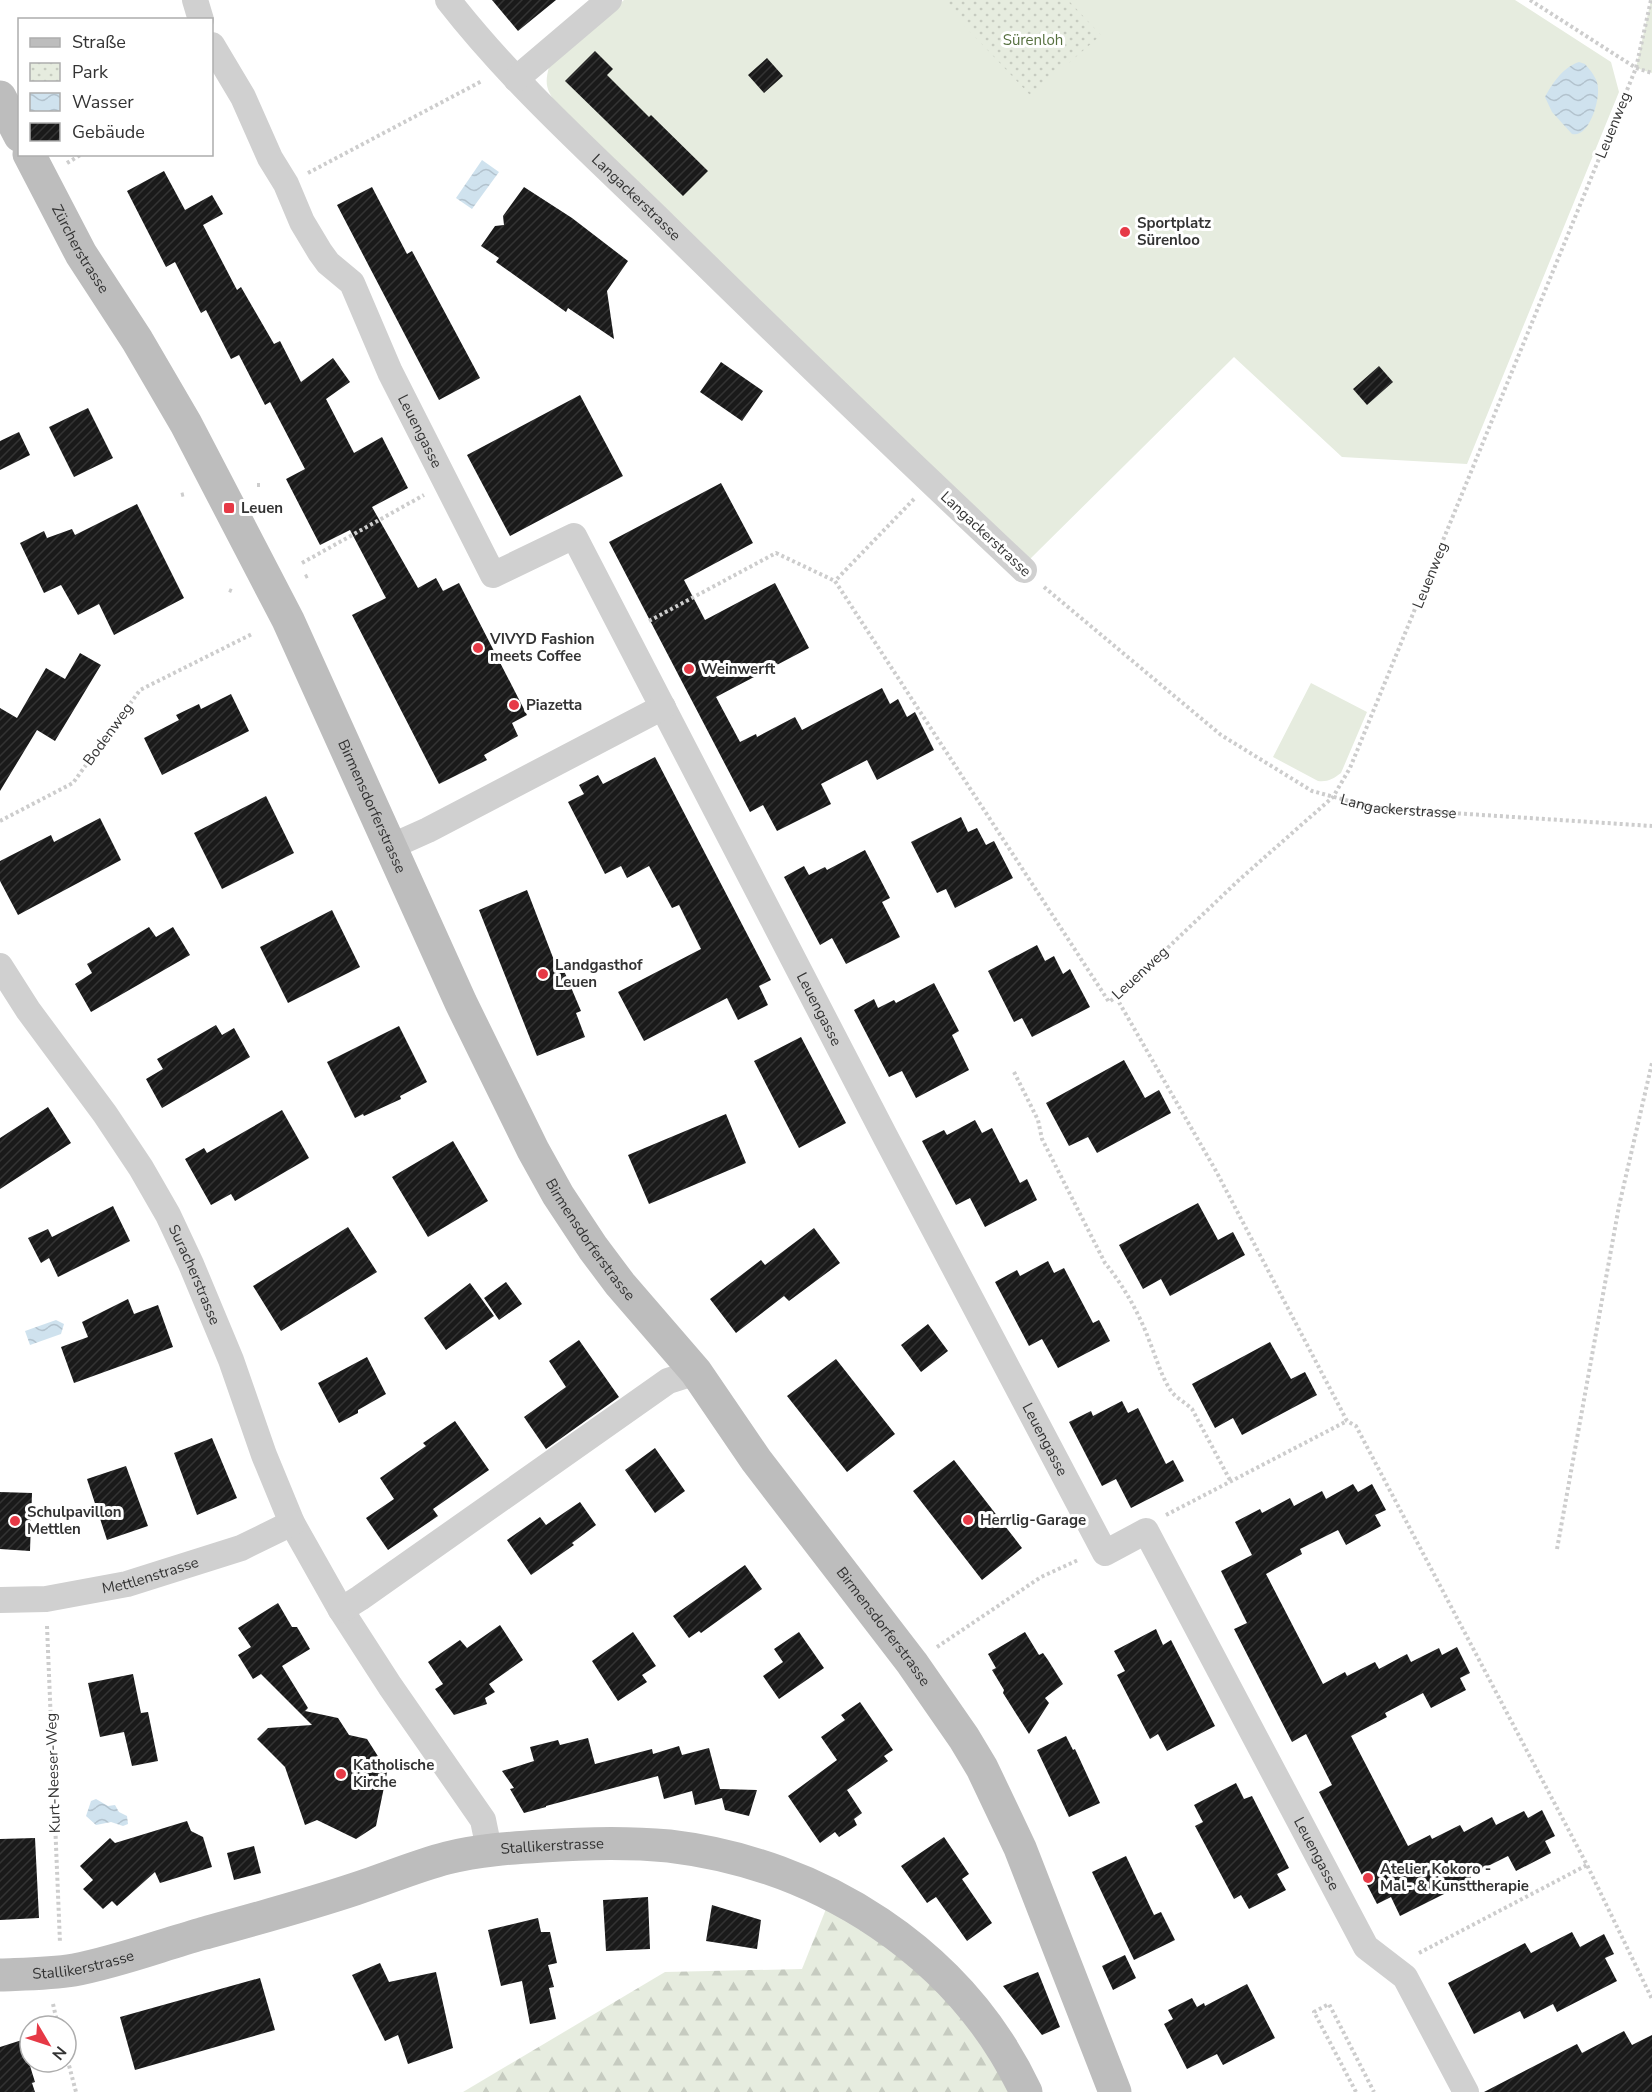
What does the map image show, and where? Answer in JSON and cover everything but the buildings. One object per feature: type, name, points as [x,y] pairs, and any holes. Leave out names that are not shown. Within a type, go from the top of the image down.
[{"type":"main road","points":[[0,97],[18,132]]},
{"type":"main road","name":"Zürcherstrasse","points":[[30,156],[81,254],[137,340]]},
{"type":"main road","name":"Birmensdorferstrasse","points":[[137,340],[186,424],[288,620],[390,847],[503,1089],[558,1195],[620,1284],[696,1372],[756,1460],[939,1699],[976,1758],[1020,1848],[1115,2092]]},
{"type":"main road","name":"Stallikerstrasse","points":[[0,1975],[55,1973],[104,1963],[357,1889],[433,1862],[489,1849],[587,1842],[669,1846],[706,1852],[797,1878],[832,1894],[898,1935],[954,1987],[999,2044],[1026,2092]]},
{"type":"street","points":[[195,0],[200,18]]},
{"type":"street","name":"Langackerstrasse","points":[[448,0],[511,74],[814,371],[1024,570]]},
{"type":"street","points":[[511,74],[609,0]]},
{"type":"street","name":"Leuengasse","points":[[213,47],[243,97],[302,222],[328,263],[352,283],[390,372],[493,575],[574,536],[886,1138],[1105,1553],[1146,1531],[1366,1947],[1405,1977],[1466,2092]]},
{"type":"street","points":[[390,847],[428,830],[663,707]]},
{"type":"street","name":"Suracherstrasse","points":[[0,966],[28,1010],[105,1114],[141,1168],[168,1215],[231,1360],[264,1455],[292,1523],[341,1610],[390,1686],[483,1820],[489,1849]]},
{"type":"street","points":[[341,1610],[668,1381],[696,1372]]},
{"type":"street","name":"Mettlenstrasse","points":[[0,1600],[46,1599],[127,1584],[241,1548],[292,1523]]},
{"type":"path","points":[[1530,0],[1636,68],[1652,72]]},
{"type":"path","name":"Leuenweg","points":[[835,581],[1109,1002],[1240,879],[1333,797],[1350,768],[1636,68],[1651,0]]},
{"type":"path","points":[[330,161],[511,74]]},
{"type":"path","points":[[302,562],[445,482]]},
{"type":"path","points":[[647,622],[776,553],[835,581],[930,482]]},
{"type":"path","name":"Langackerstrasse","points":[[1024,570],[1221,735],[1312,791],[1375,808],[1652,826]]},
{"type":"path","name":"Bodenweg","points":[[0,821],[73,783],[140,690],[252,634]]},
{"type":"path","points":[[1116,997],[1216,1171],[1347,1421],[1356,1426],[1587,1865],[1652,1999]]},
{"type":"path","points":[[1557,1550],[1619,1206],[1652,1063]]},
{"type":"path","points":[[1014,1072],[1038,1120],[1042,1139],[1105,1263],[1117,1278],[1148,1338],[1155,1359],[1173,1394],[1184,1400],[1192,1410],[1231,1482]]},
{"type":"path","points":[[1146,1531],[1162,1518],[1347,1421]]},
{"type":"path","points":[[944,1642],[1022,1589],[1072,1561]]},
{"type":"path","name":"Kurt-Neeser-Weg","points":[[46,1599],[60,1943],[63,1947]]},
{"type":"path","points":[[1391,1967],[1587,1865]]},
{"type":"path","points":[[51,1997],[55,2014]]},
{"type":"path","points":[[1356,2092],[1314,2012],[1329,2004],[1374,2092]]},
{"type":"path","points":[[71,2074],[76,2092]]},
{"type":"green space","name":"Sportplatz Sürenloo","points":[[624,0],[1515,0],[1611,62],[1619,92],[1467,464],[1342,457],[1234,357],[1028,561],[558,106],[548,88],[549,67]]},
{"type":"green space","name":"Sürenloh","points":[[940,0],[1068,0],[1101,35],[1031,96]]},
{"type":"green space","points":[[1652,0],[1652,73],[1636,68]]},
{"type":"green space","points":[[1311,683],[1367,712],[1341,773],[1325,781],[1318,781],[1273,757]]},
{"type":"green space","points":[[832,1894],[898,1935],[1026,2092],[463,2092],[665,1972],[802,1969]]},
{"type":"water","points":[[1579,62],[1585,64],[1594,75],[1598,85],[1598,95],[1595,110],[1588,125],[1578,134],[1572,134],[1552,112],[1545,97],[1563,72]]},
{"type":"water","points":[[482,160],[499,172],[472,209],[456,198]]},
{"type":"water","points":[[56,1320],[64,1324],[61,1334],[30,1345],[25,1331]]},
{"type":"water","points":[[96,1799],[108,1806],[115,1805],[119,1812],[127,1816],[128,1824],[123,1826],[111,1822],[96,1825],[86,1816],[91,1801]]},
{"type":"place","name":"Sportplatz Sürenloo","points":[[1125,232]]},
{"type":"place","name":"Leuen","points":[[229,508]]},
{"type":"place","name":"VIVYD Fashion meets Coffee","points":[[478,648]]},
{"type":"place","name":"Weinwerft","points":[[689,669]]},
{"type":"place","name":"Piazetta","points":[[514,705]]},
{"type":"place","name":"Landgasthof Leuen","points":[[543,974]]},
{"type":"place","name":"Herrlig-Garage","points":[[968,1520]]},
{"type":"place","name":"Schulpavillon Mettlen","points":[[15,1521]]},
{"type":"place","name":"Katholische Kirche","points":[[341,1774]]},
{"type":"place","name":"Atelier Kokoro - Mal- & Kunsttherapie","points":[[1368,1878]]}]
